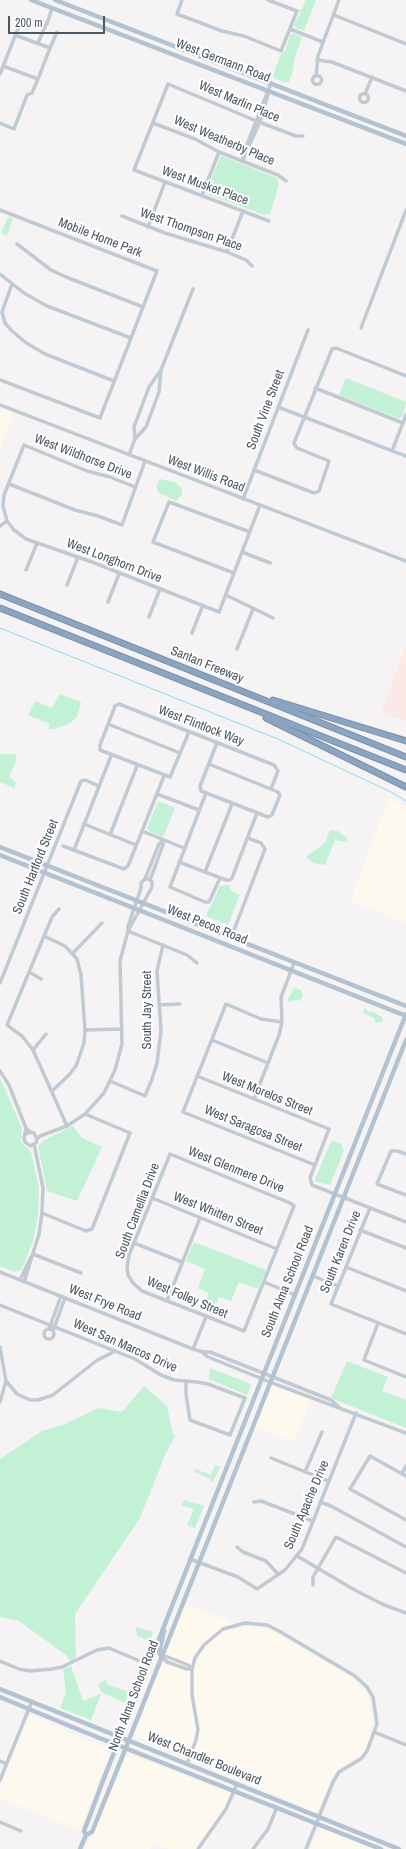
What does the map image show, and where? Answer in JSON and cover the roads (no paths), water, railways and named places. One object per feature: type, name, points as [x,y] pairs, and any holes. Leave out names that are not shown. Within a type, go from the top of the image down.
[{"type":"highway","points":[[0,591],[22,603]]},
{"type":"highway","name":"Santan Freeway","points":[[0,594],[406,757]]},
{"type":"highway","name":"Santan Freeway","points":[[1,608],[406,770]]},
{"type":"highway","points":[[236,688],[406,741]]},
{"type":"highway","points":[[209,691],[406,787]]},
{"type":"main road","name":"West Germann Road","points":[[31,0],[269,90],[406,144]]},
{"type":"main road","name":"West Germann Road","points":[[55,0],[406,136]]},
{"type":"main road","points":[[72,15],[75,7]]},
{"type":"main road","name":"West Pecos Road","points":[[0,847],[406,1006]]},
{"type":"main road","name":"West Pecos Road","points":[[0,855],[406,1015]]},
{"type":"main road","name":"South Alma School Road","points":[[190,1559],[406,1015]]},
{"type":"main road","name":"South Alma School Road","points":[[199,1562],[406,1040]]},
{"type":"main road","name":"North Alma School Road","points":[[80,1849],[86,1835],[84,1831],[190,1559]]},
{"type":"main road","name":"North Alma School Road","points":[[86,1835],[92,1832],[199,1562]]},
{"type":"main road","points":[[161,1656],[159,1652],[163,1639],[164,1626]]},
{"type":"main road","name":"West Chandler Boulevard","points":[[0,1689],[121,1736],[237,1784],[381,1849]]},
{"type":"main road","name":"West Chandler Boulevard","points":[[0,1697],[117,1745],[277,1807],[319,1820],[399,1849]]},
{"type":"street","points":[[182,0],[177,14],[222,31],[244,36],[281,51],[297,11],[268,0]]},
{"type":"street","points":[[316,76],[317,60],[339,0]]},
{"type":"street","points":[[38,43],[52,8]]},
{"type":"street","points":[[334,15],[406,44]]},
{"type":"street","points":[[0,74],[20,21]]},
{"type":"street","points":[[290,29],[323,42]]},
{"type":"street","points":[[0,123],[14,129],[27,95],[32,93],[57,32]]},
{"type":"street","points":[[15,35],[50,48]]},
{"type":"street","points":[[317,60],[332,62],[406,91]]},
{"type":"street","points":[[3,66],[38,79]]},
{"type":"street","points":[[365,94],[372,77]]},
{"type":"street","points":[[242,161],[268,99],[271,83]]},
{"type":"street","name":"West Marlin Place","points":[[153,123],[168,84],[258,122],[296,136],[303,136]]},
{"type":"street","name":"West Weatherby Place","points":[[153,123],[196,139],[219,152],[278,175],[286,181]]},
{"type":"street","name":"West Musket Place","points":[[153,123],[134,170],[269,221]]},
{"type":"street","points":[[202,195],[219,152]]},
{"type":"street","points":[[148,226],[165,182]]},
{"type":"street","name":"Mobile Home Park","points":[[0,210],[157,271],[100,418],[0,380]]},
{"type":"street","points":[[361,328],[406,210]]},
{"type":"street","points":[[227,252],[243,211]]},
{"type":"street","name":"West Thompson Place","points":[[122,216],[165,233],[227,252],[246,260],[252,266]]},
{"type":"street","points":[[17,244],[51,270],[143,307]]},
{"type":"street","points":[[0,274],[12,284],[47,306],[131,338]]},
{"type":"street","points":[[12,284],[2,312],[5,323],[12,331],[25,342],[45,354],[114,381]]},
{"type":"street","points":[[129,455],[135,439],[146,426],[159,392],[161,370],[193,288]]},
{"type":"street","name":"South Vine Street","points":[[243,499],[308,330]]},
{"type":"street","points":[[254,470],[316,493],[329,461],[294,446],[294,443],[332,349],[336,348],[406,376]]},
{"type":"street","points":[[135,439],[134,427],[140,409],[150,384],[161,370]]},
{"type":"street","points":[[315,388],[403,423]]},
{"type":"street","name":"West Willis Road","points":[[0,404],[406,562]]},
{"type":"street","points":[[278,407],[406,456]]},
{"type":"street","points":[[392,451],[406,415]]},
{"type":"street","name":"West Wildhorse Drive","points":[[9,484],[24,445],[87,471],[110,476],[135,487]]},
{"type":"street","points":[[0,526],[7,520],[3,506],[4,495],[9,484],[75,510],[98,516],[122,525],[146,461]]},
{"type":"street","points":[[234,573],[153,542],[168,502],[250,532]]},
{"type":"street","points":[[260,506],[226,595],[273,618]]},
{"type":"street","name":"West Longhorn Drive","points":[[7,520],[14,530],[26,539],[78,557],[219,612],[226,595]]},
{"type":"street","points":[[26,570],[37,542]]},
{"type":"street","points":[[242,552],[270,563]]},
{"type":"street","points":[[67,585],[78,557]]},
{"type":"street","points":[[108,602],[119,574]]},
{"type":"street","points":[[150,617],[160,590]]},
{"type":"street","points":[[192,633],[203,606]]},
{"type":"street","points":[[237,649],[253,609]]},
{"type":"street","name":"West Flintlock Way","points":[[108,724],[116,705],[119,704],[274,765],[278,769],[271,789]]},
{"type":"street","points":[[180,753],[108,724],[100,750],[111,756],[170,778],[189,732]]},
{"type":"street","points":[[209,764],[280,793],[270,817],[232,804],[200,789],[209,764],[217,743]]},
{"type":"street","points":[[74,850],[111,756]]},
{"type":"street","points":[[110,834],[137,766]]},
{"type":"street","points":[[63,846],[124,869],[128,866],[164,776]]},
{"type":"street","name":"South Hartford Street","points":[[0,983],[81,781],[91,782],[99,786]]},
{"type":"street","points":[[206,793],[170,887],[205,902],[209,902],[220,878]]},
{"type":"street","points":[[157,794],[199,810]]},
{"type":"street","points":[[205,872],[232,804]]},
{"type":"street","points":[[179,862],[220,878],[230,880],[257,813]]},
{"type":"street","points":[[84,824],[136,845]]},
{"type":"street","points":[[142,831],[184,848]]},
{"type":"street","points":[[231,938],[265,849],[260,844],[248,838]]},
{"type":"street","points":[[28,1133],[38,1136],[67,1126],[85,1114],[99,1098],[110,1081],[119,1057],[122,1028],[120,961],[128,926],[139,902],[142,881],[145,879],[159,844],[163,840]]},
{"type":"street","points":[[139,902],[152,887],[150,880],[163,845],[163,840]]},
{"type":"street","points":[[145,879],[150,880]]},
{"type":"street","points":[[59,908],[52,917],[7,1025],[22,1036],[33,1050],[67,1126]]},
{"type":"street","points":[[73,953],[102,923]]},
{"type":"street","points":[[128,931],[187,955],[197,963]]},
{"type":"street","points":[[44,936],[65,946],[73,953],[80,966],[85,1030],[84,1043],[76,1066],[70,1075],[52,1091]]},
{"type":"street","name":"South Jay Street","points":[[110,1081],[145,1096],[152,1079],[160,1049],[161,1031],[157,971],[163,945]]},
{"type":"street","points":[[254,1099],[279,1035],[282,1022],[281,997],[294,963]]},
{"type":"street","points":[[29,972],[41,980]]},
{"type":"street","points":[[159,1005],[180,1004]]},
{"type":"street","points":[[197,1076],[226,1004],[261,1019],[282,1022]]},
{"type":"street","points":[[85,1030],[122,1028]]},
{"type":"street","points":[[33,1050],[46,1034]]},
{"type":"street","points":[[212,1040],[268,1063]]},
{"type":"street","points":[[0,1071],[9,1085],[28,1133]]},
{"type":"street","name":"West Morelos Street","points":[[197,1076],[329,1129],[315,1165]]},
{"type":"street","name":"West Saragosa Street","points":[[197,1076],[183,1112],[315,1165]]},
{"type":"street","points":[[42,1214],[89,1231],[92,1229],[130,1133],[85,1114]]},
{"type":"street","points":[[28,1133],[24,1140],[26,1144],[33,1146]]},
{"type":"street","points":[[22,1281],[39,1234],[42,1214],[41,1175],[33,1146],[38,1136]]},
{"type":"street","points":[[406,1154],[391,1151],[377,1184],[406,1195]]},
{"type":"street","name":"South Camellia Drive","points":[[128,1275],[127,1261],[170,1154]]},
{"type":"street","name":"West Glenmere Drive","points":[[170,1154],[290,1203],[294,1206],[277,1249]]},
{"type":"street","points":[[315,1165],[310,1178],[312,1185],[406,1222]]},
{"type":"street","name":"West Whitten Street","points":[[152,1198],[277,1249]]},
{"type":"street","name":"South Karen Drive","points":[[370,1208],[331,1304],[378,1323]]},
{"type":"street","points":[[167,1301],[200,1218]]},
{"type":"street","points":[[360,1230],[406,1248]]},
{"type":"street","points":[[134,1243],[182,1262]]},
{"type":"street","points":[[277,1249],[264,1282],[295,1294]]},
{"type":"street","points":[[33,1254],[81,1273]]},
{"type":"street","points":[[346,1267],[406,1291]]},
{"type":"street","name":"West Frye Road","points":[[0,1272],[203,1352],[208,1357],[263,1376],[327,1404],[339,1406],[406,1433]]},
{"type":"street","name":"West Folley Street","points":[[128,1275],[137,1288],[244,1331],[264,1282]]},
{"type":"street","points":[[313,1276],[338,1286]]},
{"type":"street","points":[[53,1325],[45,1332],[44,1335],[48,1340],[54,1336],[53,1325],[63,1297]]},
{"type":"street","name":"West San Marcos Drive","points":[[0,1305],[135,1358],[160,1375],[174,1380],[186,1381],[208,1384],[245,1398],[230,1435],[190,1420],[186,1394],[186,1381]]},
{"type":"street","points":[[194,1349],[206,1317]]},
{"type":"street","points":[[406,1334],[378,1323],[364,1360],[406,1377]]},
{"type":"street","points":[[49,1329],[53,1331]]},
{"type":"street","points":[[0,1346],[6,1381],[0,1402]]},
{"type":"street","points":[[6,1381],[13,1391],[22,1397],[30,1400],[45,1399],[53,1395],[96,1361],[115,1351]]},
{"type":"street","points":[[3,1394],[13,1391]]},
{"type":"street","name":"South Apache Drive","points":[[199,1562],[238,1577],[257,1589],[278,1574],[297,1556],[313,1521],[356,1413]]},
{"type":"street","points":[[305,1472],[322,1432]]},
{"type":"street","points":[[406,1476],[370,1456],[350,1489],[406,1520]]},
{"type":"street","points":[[271,1458],[328,1481]]},
{"type":"street","points":[[402,1474],[406,1466]]},
{"type":"street","points":[[254,1502],[261,1501],[313,1521]]},
{"type":"street","points":[[320,1502],[336,1509],[406,1547]]},
{"type":"street","points":[[313,1584],[313,1577],[336,1537],[406,1574]]},
{"type":"street","points":[[237,1547],[243,1552],[266,1561],[278,1574]]},
{"type":"street","points":[[297,1556],[317,1569],[382,1604],[406,1613]]},
{"type":"street","points":[[190,1559],[199,1562]]},
{"type":"street","points":[[187,1764],[196,1740],[198,1729],[192,1695],[192,1669],[195,1658],[204,1644],[223,1629],[245,1623],[266,1625],[318,1654],[361,1681],[368,1690],[374,1703],[377,1716],[374,1732],[367,1751],[362,1758],[339,1772],[306,1849]]},
{"type":"street","points":[[0,1661],[19,1669],[41,1670],[62,1667],[102,1648],[109,1648],[149,1665]]},
{"type":"street","points":[[161,1656],[167,1662],[187,1669],[192,1669]]},
{"type":"street","points":[[0,1780],[32,1701]]},
{"type":"street","points":[[374,1732],[406,1745]]},
{"type":"street","points":[[0,1761],[6,1764]]},
{"type":"street","points":[[198,1849],[226,1809],[237,1784]]},
{"type":"street","points":[[253,1849],[268,1829],[277,1807]]},
{"type":"street","points":[[0,1822],[22,1831]]},
{"type":"waterway","points":[[0,628],[278,739],[391,792],[406,801]]}]
